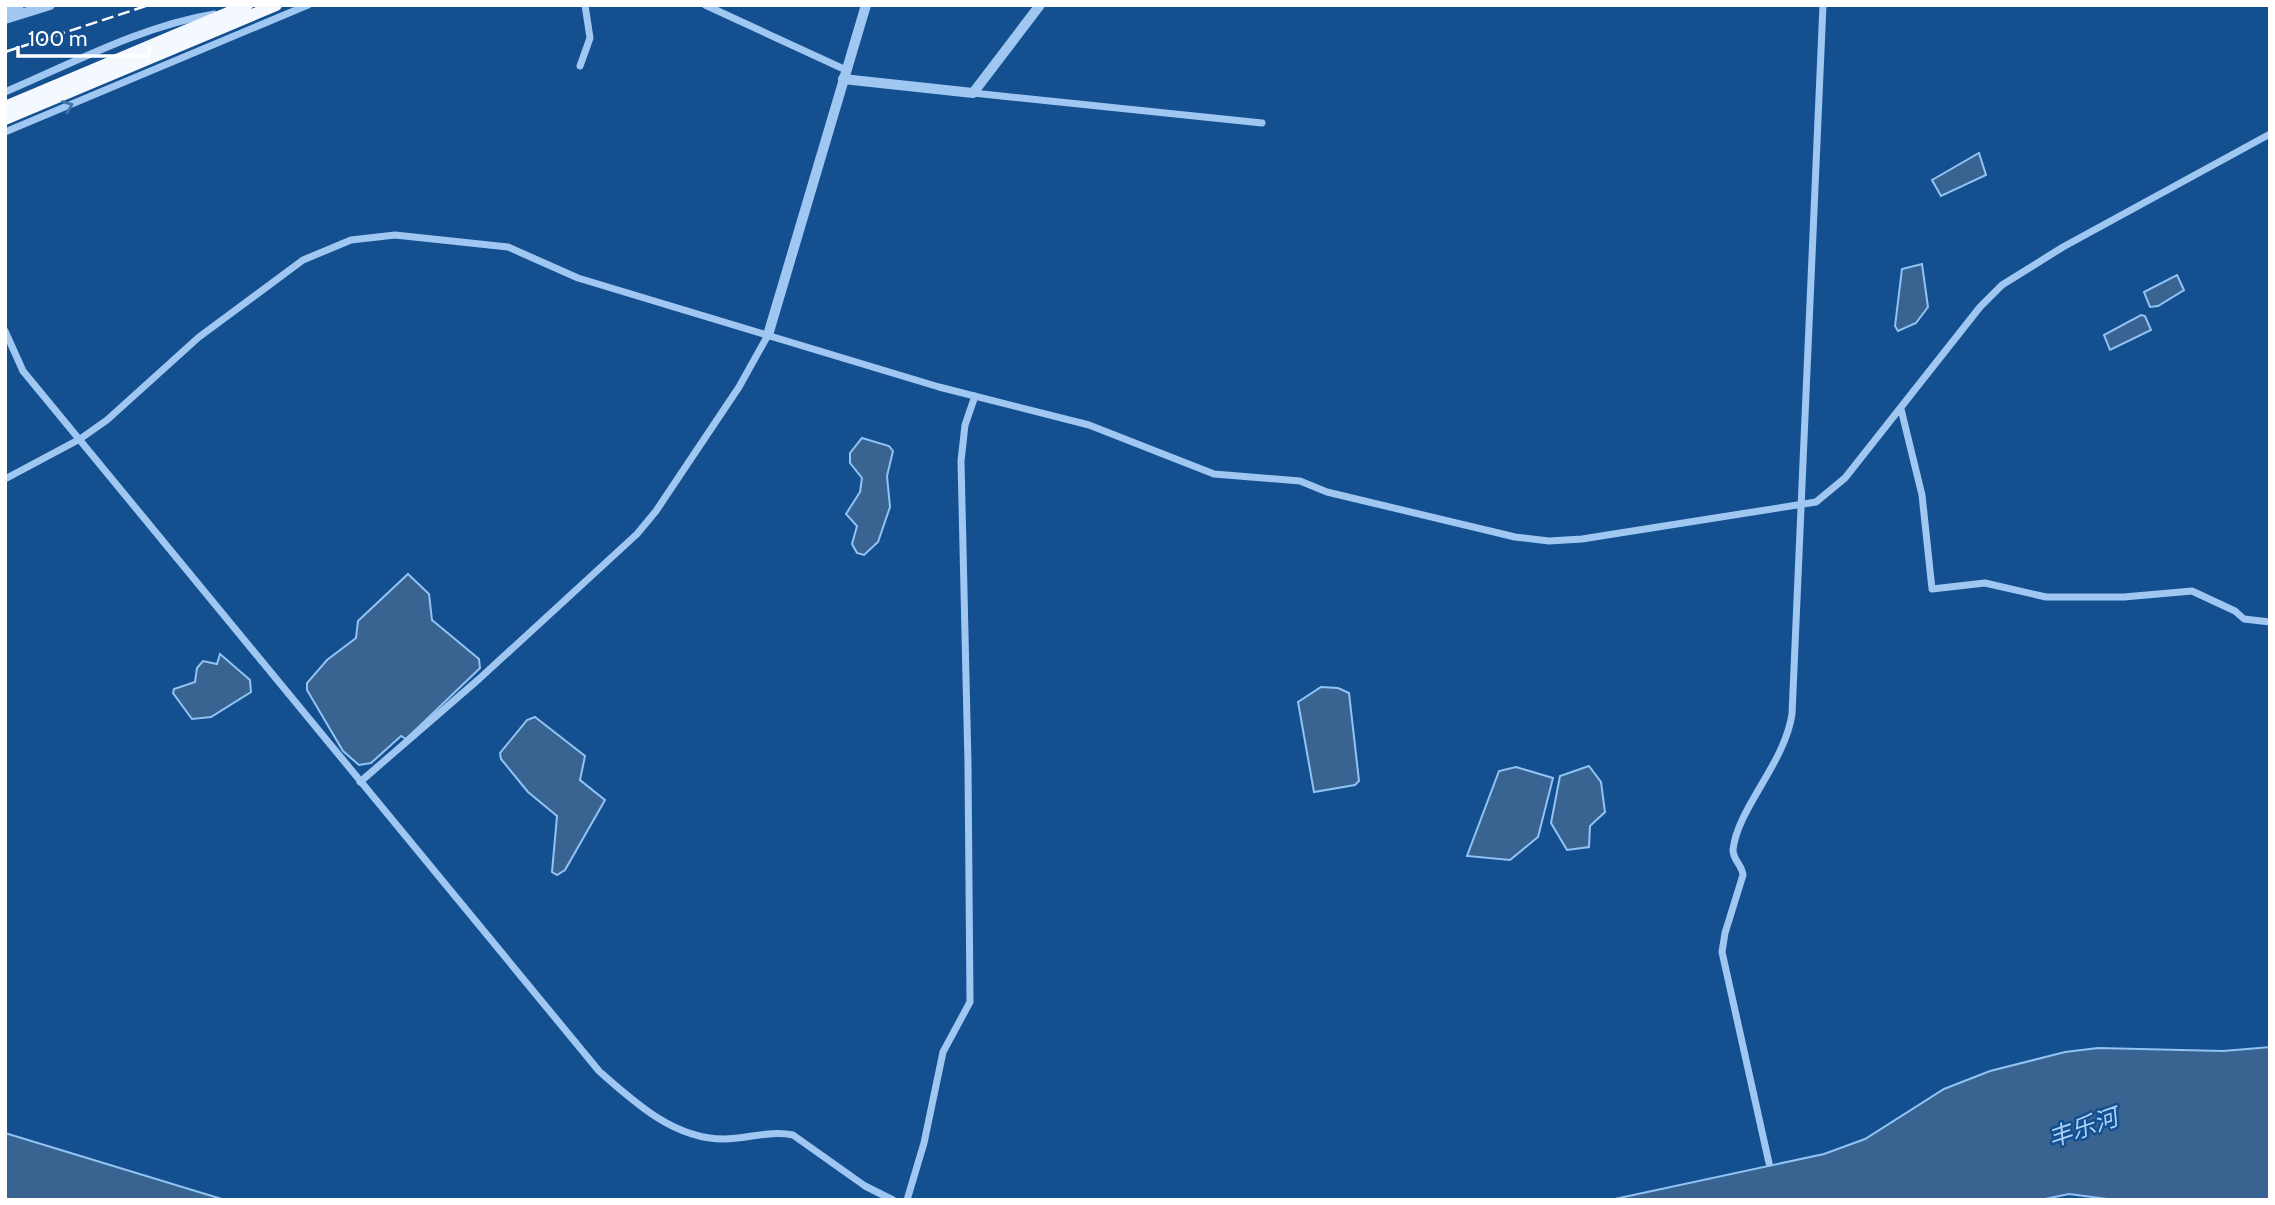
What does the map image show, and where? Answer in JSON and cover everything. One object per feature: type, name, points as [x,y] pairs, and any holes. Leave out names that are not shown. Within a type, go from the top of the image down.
[{"type":"highway","points":[[5,120],[276,5]]},
{"type":"highway","points":[[5,107],[241,8]]},
{"type":"street","points":[[5,10],[19,5]]},
{"type":"street","points":[[5,19],[50,5]]},
{"type":"street","points":[[5,132],[308,5]]},
{"type":"street","points":[[580,66],[590,38],[584,5]]},
{"type":"street","points":[[705,5],[844,74],[973,93],[1262,123]]},
{"type":"street","points":[[360,782],[479,679],[637,534],[656,511],[739,387],[768,335],[866,5]]},
{"type":"street","points":[[973,93],[1040,5]]},
{"type":"street","points":[[1769,1163],[1722,949],[1743,878],[1743,872],[1734,855],[1737,836],[1783,749],[1791,725],[1823,5]]},
{"type":"street","points":[[5,92],[123,42],[189,18],[241,8]]},
{"type":"street","points":[[5,479],[80,439],[107,420],[199,337],[293,267],[326,248],[362,238],[395,235],[497,244],[519,250],[578,278],[975,396],[1089,425],[1213,474],[1300,481],[1327,492],[1527,539],[1582,539],[1816,502],[1838,486],[1980,307],[2003,285],[2063,247],[2270,134]]},
{"type":"street","points":[[5,331],[23,371],[599,1071],[629,1097],[681,1131],[699,1137],[722,1139],[781,1133],[793,1135],[864,1186],[893,1200]]},
{"type":"street","points":[[907,1200],[924,1143],[943,1052],[970,1002],[961,461],[965,425],[975,396]]},
{"type":"street","points":[[1901,409],[1922,495],[1932,589],[1985,583],[2046,597],[2124,597],[2192,591],[2235,611],[2244,620],[2270,622]]},
{"type":"water","points":[[1979,153],[1986,175],[1941,196],[1932,180]]},
{"type":"water","points":[[1922,264],[1928,307],[1916,323],[1898,331],[1895,326],[1902,269]]},
{"type":"water","points":[[2177,275],[2184,290],[2158,306],[2150,307],[2144,292]]},
{"type":"water","points":[[2141,315],[2145,316],[2151,330],[2110,350],[2104,335]]},
{"type":"water","points":[[862,438],[889,446],[893,451],[887,476],[890,507],[878,542],[864,555],[857,553],[852,544],[857,526],[846,514],[860,492],[862,478],[850,463],[850,453]]},
{"type":"water","points":[[408,574],[429,594],[432,620],[479,659],[480,668],[406,739],[401,736],[371,763],[359,765],[343,751],[307,690],[307,683],[327,660],[356,638],[358,621]]},
{"type":"water","points":[[220,654],[250,680],[251,692],[211,717],[192,719],[173,693],[174,689],[195,682],[197,668],[203,661],[217,664]]},
{"type":"water","points":[[1321,687],[1338,688],[1349,693],[1359,781],[1355,785],[1314,792],[1298,702]]},
{"type":"water","points":[[535,717],[585,756],[580,780],[605,800],[565,870],[557,875],[552,872],[557,816],[528,792],[501,759],[500,753],[527,720]]},
{"type":"water","points":[[1589,766],[1601,782],[1605,812],[1590,826],[1589,847],[1567,850],[1551,823],[1560,776]]},
{"type":"water","points":[[1516,767],[1553,778],[1538,837],[1510,860],[1467,856],[1499,771]]},
{"type":"water","name":"丰乐河","points":[[2270,1047],[2270,1200],[2115,1200],[2069,1194],[2040,1200],[1610,1200],[1824,1154],[1865,1139],[1944,1089],[1990,1071],[2065,1052],[2098,1048],[2223,1051]]},
{"type":"water","points":[[5,1133],[225,1200],[5,1200]]},
{"type":"railway","points":[[5,52],[149,5]]}]
